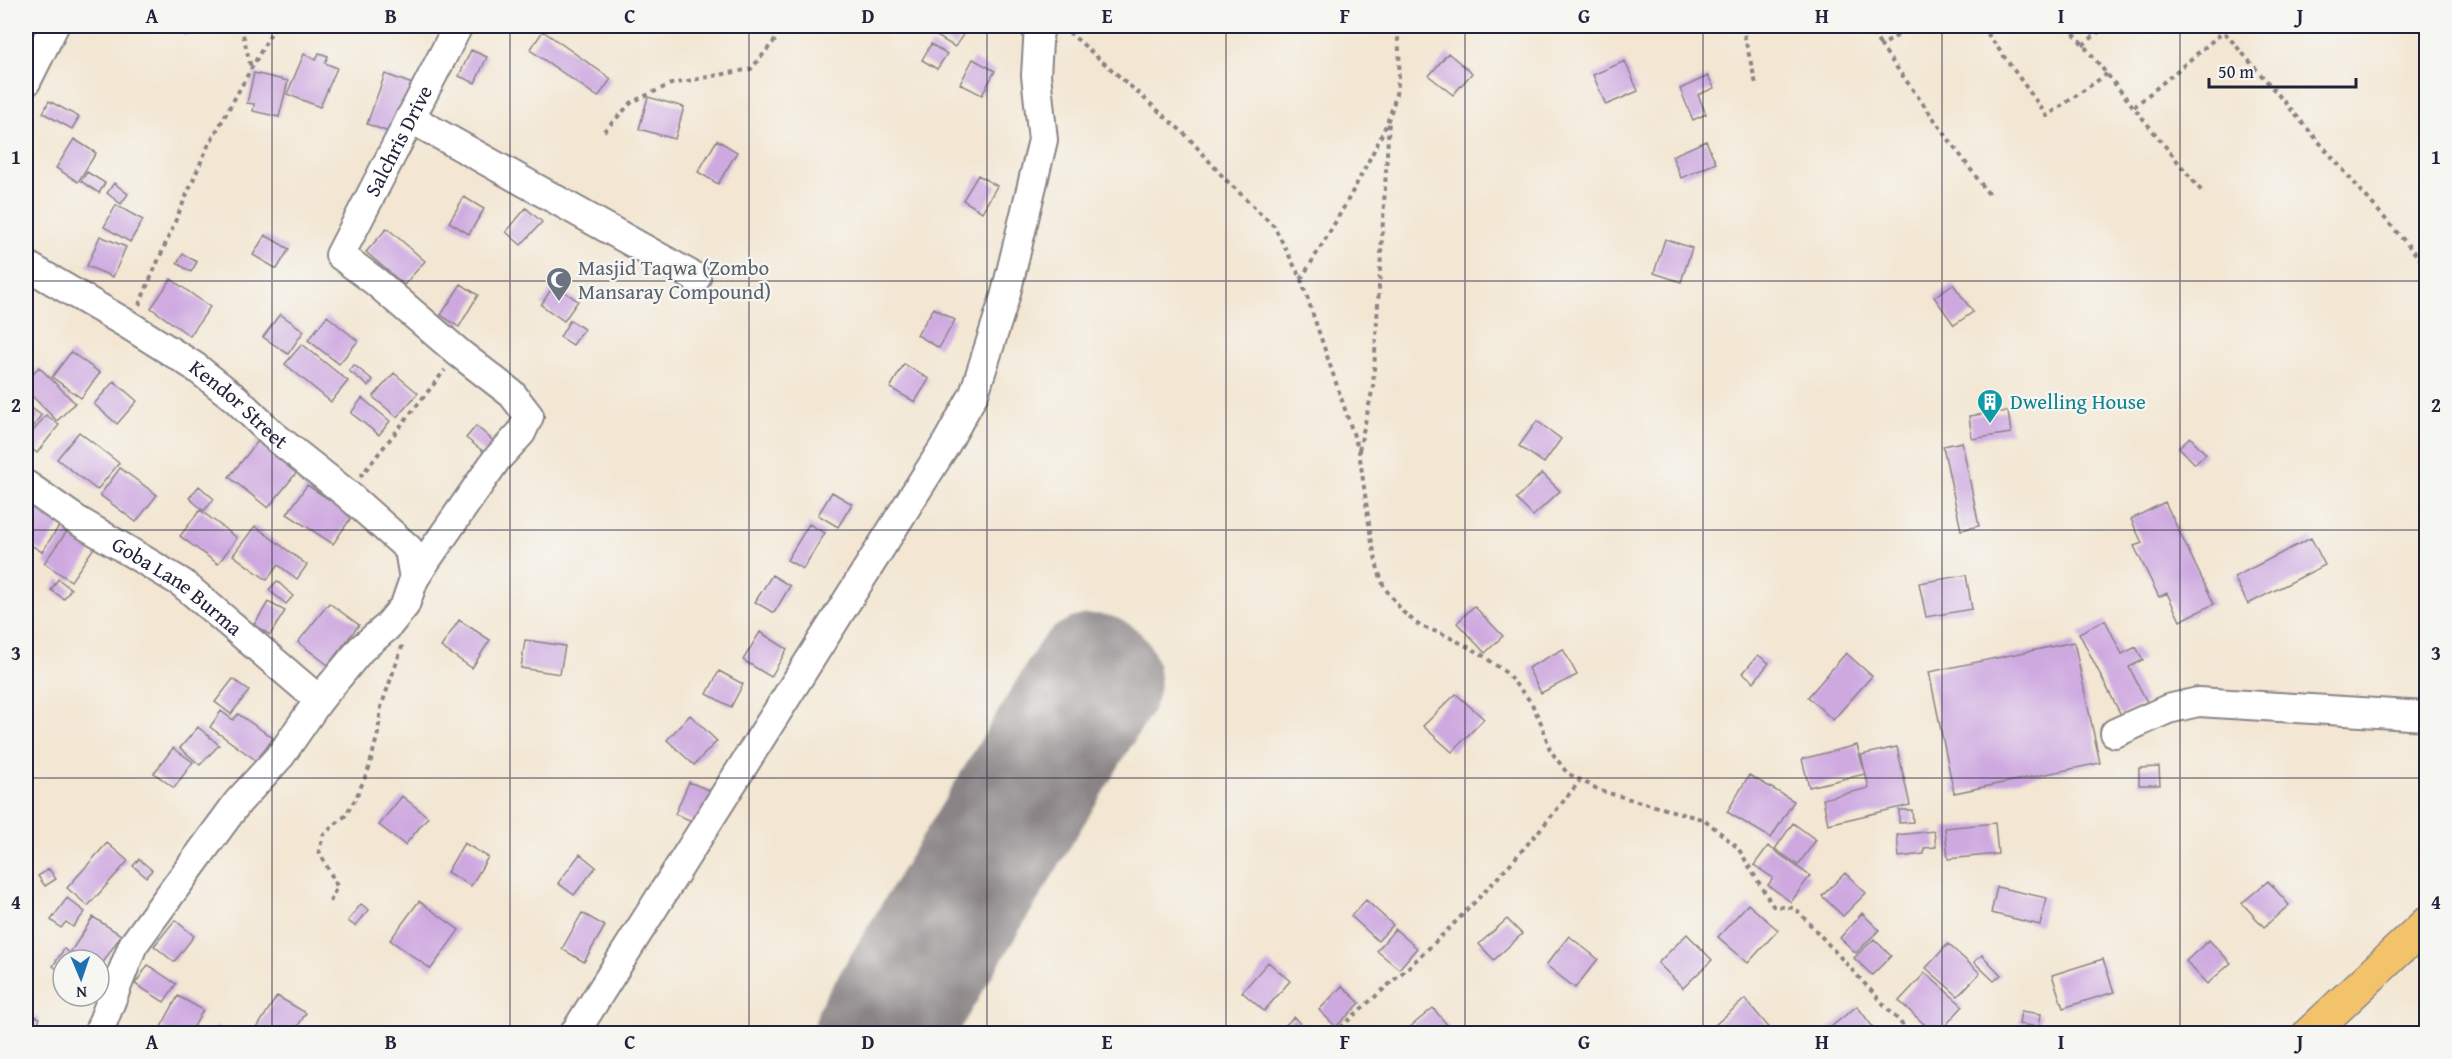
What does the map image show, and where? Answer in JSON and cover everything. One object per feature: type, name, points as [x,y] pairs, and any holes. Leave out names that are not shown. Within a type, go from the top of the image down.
[{"type":"highway","points":[[2309,1034],[2427,924]]},
{"type":"street","points":[[26,82],[54,26]]},
{"type":"street","name":"Salchris Drive","points":[[458,26],[340,255],[376,282],[459,353]]},
{"type":"street","points":[[574,1034],[946,444],[974,394],[1005,297],[1043,140],[1036,75],[1039,26]]},
{"type":"street","points":[[410,118],[696,278]]},
{"type":"street","name":"Kendor Street","points":[[26,265],[128,324],[194,366],[236,399],[306,463],[347,494],[409,549],[410,592]]},
{"type":"street","points":[[98,1034],[133,945],[238,802],[281,756],[319,700],[361,649],[387,627],[473,492],[496,460],[522,433],[529,416],[512,394],[459,353]]},
{"type":"street","name":"Goba Lane Burma","points":[[26,485],[75,519],[182,583],[319,700]]},
{"type":"street","points":[[2115,733],[2168,709],[2198,702],[2427,716]]},
{"type":"path","points":[[241,26],[251,68]]},
{"type":"path","points":[[128,324],[141,300],[207,148],[275,26]]},
{"type":"path","points":[[1061,26],[1187,136],[1225,179],[1274,226],[1302,279],[1359,451],[1371,538],[1384,587],[1403,612],[1420,626],[1443,634],[1478,652],[1505,672],[1531,702],[1542,724],[1550,750],[1567,773],[1580,782],[1601,791],[1705,820],[1738,848],[1773,906],[1795,908],[1911,1034]]},
{"type":"path","points":[[1302,279],[1347,204],[1389,121],[1397,93],[1399,75],[1400,45],[1396,26]]},
{"type":"path","points":[[1742,26],[1756,84]]},
{"type":"path","points":[[1867,26],[1990,196]]},
{"type":"path","points":[[1881,46],[1913,26]]},
{"type":"path","points":[[1982,26],[2047,116],[2107,74]]},
{"type":"path","points":[[2068,26],[2204,194]]},
{"type":"path","points":[[2083,45],[2106,26]]},
{"type":"path","points":[[2219,26],[2427,266]]},
{"type":"path","points":[[2134,107],[2223,32]]},
{"type":"path","points":[[604,132],[632,102],[671,84],[751,69],[776,39]]},
{"type":"path","points":[[1359,451],[1373,387],[1389,121]]},
{"type":"path","points":[[347,494],[459,353]]},
{"type":"path","points":[[330,902],[337,886],[319,851],[323,835],[345,816],[369,768],[378,733],[381,707],[403,647],[410,592]]},
{"type":"path","points":[[1334,1034],[1417,960],[1466,910],[1542,829],[1580,782]]},
{"type":"building","points":[[26,26],[38,26],[32,37],[26,34]]},
{"type":"building","points":[[167,26],[192,26],[187,36]]},
{"type":"building","points":[[920,26],[958,26],[966,30],[955,47]]},
{"type":"building","points":[[543,31],[611,79],[598,97],[530,50]]},
{"type":"building","points":[[931,44],[947,54],[937,69],[922,60]]},
{"type":"building","points":[[471,50],[487,57],[475,83],[459,76]]},
{"type":"building","points":[[319,53],[328,56],[325,63],[337,68],[320,107],[287,94],[304,54],[316,60]]},
{"type":"building","points":[[1448,53],[1472,73],[1453,95],[1429,76]]},
{"type":"building","points":[[973,59],[995,71],[982,95],[960,84]]},
{"type":"building","points":[[1625,61],[1638,91],[1606,105],[1593,75]]},
{"type":"building","points":[[254,73],[288,81],[279,117],[253,111],[254,104],[247,103]]},
{"type":"building","points":[[385,74],[415,85],[397,135],[367,124]]},
{"type":"building","points":[[1708,76],[1714,88],[1698,95],[1706,114],[1693,120],[1680,89]]},
{"type":"building","points":[[648,97],[684,107],[675,139],[639,129]]},
{"type":"building","points":[[49,101],[79,117],[72,129],[43,113]]},
{"type":"building","points":[[74,139],[96,153],[78,182],[56,168]]},
{"type":"building","points":[[717,140],[737,152],[718,184],[698,172]]},
{"type":"building","points":[[1706,141],[1716,163],[1681,178],[1672,156]]},
{"type":"building","points":[[87,172],[105,183],[99,193],[81,181]]},
{"type":"building","points":[[978,175],[997,186],[982,212],[963,200]]},
{"type":"building","points":[[114,183],[128,194],[121,204],[107,193]]},
{"type":"building","points":[[464,197],[484,209],[469,234],[449,222]]},
{"type":"building","points":[[116,205],[143,220],[130,242],[104,227]]},
{"type":"building","points":[[526,208],[542,222],[521,245],[506,232]]},
{"type":"building","points":[[387,228],[425,261],[404,285],[366,252]]},
{"type":"building","points":[[265,235],[289,249],[277,269],[253,255]]},
{"type":"building","points":[[100,236],[126,247],[113,277],[87,266]]},
{"type":"building","points":[[1665,239],[1692,248],[1681,282],[1654,273]]},
{"type":"building","points":[[183,254],[197,262],[191,272],[177,263]]},
{"type":"building","points":[[171,279],[210,307],[190,336],[151,308]]},
{"type":"building","points":[[26,284],[33,290],[26,300]]},
{"type":"building","points":[[461,284],[478,295],[459,327],[441,315]]},
{"type":"building","points":[[1953,284],[1973,312],[1954,325],[1934,297]]},
{"type":"building","name":"Masjid Taqwa (Zombo Mansaray Compound)","points":[[554,285],[578,301],[564,321],[541,305]]},
{"type":"building","points":[[934,308],[955,320],[939,348],[917,335]]},
{"type":"building","points":[[280,314],[304,331],[288,354],[263,337]]},
{"type":"building","points":[[327,316],[358,341],[339,364],[308,340]]},
{"type":"building","points":[[570,320],[584,329],[573,345],[560,337]]},
{"type":"building","points":[[302,344],[348,381],[331,402],[285,364]]},
{"type":"building","points":[[71,352],[100,373],[81,398],[52,377]]},
{"type":"building","points":[[904,364],[929,379],[915,402],[890,388]]},
{"type":"building","points":[[354,365],[373,380],[368,386],[349,371]]},
{"type":"building","points":[[39,367],[75,403],[57,421],[26,390],[26,380]]},
{"type":"building","points":[[394,373],[418,393],[397,417],[373,397]]},
{"type":"building","points":[[114,381],[137,401],[117,424],[94,404]]},
{"type":"building","points":[[362,398],[390,421],[379,435],[351,413]]},
{"type":"building","points":[[26,404],[41,415],[26,438]]},
{"type":"building","name":"Dwelling House","points":[[2008,411],[2011,433],[1972,439],[1969,416]]},
{"type":"building","points":[[46,415],[59,425],[37,453],[26,444],[26,440]]},
{"type":"building","points":[[1537,421],[1561,439],[1544,463],[1519,446]]},
{"type":"building","points":[[476,426],[497,444],[488,455],[466,438]]},
{"type":"building","points":[[79,432],[119,463],[97,490],[57,459]]},
{"type":"building","points":[[2190,437],[2206,454],[2195,464],[2179,447]]},
{"type":"building","points":[[258,441],[297,472],[268,508],[229,477]]},
{"type":"building","points":[[1962,442],[1979,526],[1961,530],[1943,446]]},
{"type":"building","points":[[120,468],[157,495],[136,522],[100,495]]},
{"type":"building","points":[[1542,473],[1560,491],[1533,516],[1516,499]]},
{"type":"building","points":[[307,485],[353,515],[333,544],[287,514]]},
{"type":"building","points":[[199,486],[214,499],[204,511],[189,498]]},
{"type":"building","points":[[832,492],[852,504],[838,527],[818,515]]},
{"type":"building","points":[[26,499],[61,523],[42,552],[26,542]]},
{"type":"building","points":[[2165,502],[2214,604],[2180,621],[2167,593],[2159,597],[2134,546],[2142,543],[2131,519]]},
{"type":"building","points":[[200,510],[237,538],[218,564],[180,536]]},
{"type":"building","points":[[809,524],[825,533],[803,569],[787,560]]},
{"type":"building","points":[[255,526],[307,565],[297,579],[278,565],[267,580],[233,555]]},
{"type":"building","points":[[70,527],[96,545],[71,581],[44,563]]},
{"type":"building","points":[[2311,538],[2325,565],[2248,604],[2234,577]]},
{"type":"building","points":[[772,575],[790,586],[774,613],[755,602]]},
{"type":"building","points":[[1966,575],[1972,609],[1926,617],[1919,583]]},
{"type":"building","points":[[58,579],[71,589],[64,599],[51,590]]},
{"type":"building","points":[[277,581],[293,596],[286,604],[269,590]]},
{"type":"building","points":[[268,602],[285,611],[270,635],[254,625]]},
{"type":"building","points":[[329,603],[359,625],[328,665],[298,642]]},
{"type":"building","points":[[1474,606],[1503,636],[1485,653],[1457,623]]},
{"type":"building","points":[[459,620],[490,640],[472,668],[441,647]]},
{"type":"building","points":[[2105,620],[2122,654],[2136,647],[2143,660],[2129,667],[2147,702],[2121,715],[2079,633]]},
{"type":"building","points":[[760,632],[787,649],[771,677],[743,660]]},
{"type":"building","points":[[525,640],[565,646],[560,674],[521,668]]},
{"type":"building","points":[[2074,642],[2100,763],[1954,793],[1929,672]]},
{"type":"building","points":[[1563,649],[1577,675],[1541,693],[1528,668]]},
{"type":"building","points":[[1846,653],[1872,676],[1833,720],[1808,697]]},
{"type":"building","points":[[1758,655],[1769,663],[1754,682],[1743,673]]},
{"type":"building","points":[[719,671],[743,684],[731,707],[707,694]]},
{"type":"building","points":[[233,679],[249,691],[231,714],[215,702]]},
{"type":"building","points":[[1456,694],[1484,719],[1452,752],[1423,726]]},
{"type":"building","points":[[221,711],[233,720],[238,714],[273,738],[257,761],[210,727]]},
{"type":"building","points":[[690,715],[717,741],[694,765],[667,740]]},
{"type":"building","points":[[198,727],[219,745],[200,765],[180,748]]},
{"type":"building","points":[[1857,745],[1865,774],[1809,787],[1802,759]]},
{"type":"building","points":[[1897,747],[1910,805],[1828,824],[1823,799],[1869,788],[1861,755]]},
{"type":"building","points":[[173,748],[193,762],[174,788],[154,773]]},
{"type":"building","points":[[2159,767],[2160,785],[2139,785],[2139,768]]},
{"type":"building","points":[[1749,775],[1794,801],[1771,838],[1727,812]]},
{"type":"building","points":[[689,782],[716,793],[702,825],[675,814]]},
{"type":"building","points":[[402,796],[428,817],[405,845],[379,825]]},
{"type":"building","points":[[1899,810],[1912,810],[1913,822],[1899,823]]},
{"type":"building","points":[[1793,823],[1816,840],[1798,865],[1775,849]]},
{"type":"building","points":[[1995,823],[1998,854],[1948,859],[1945,828]]},
{"type":"building","points":[[1934,831],[1936,847],[1924,848],[1924,854],[1899,857],[1897,835]]},
{"type":"building","points":[[107,843],[128,861],[88,906],[67,888]]},
{"type":"building","points":[[464,843],[488,857],[471,886],[447,872]]},
{"type":"building","points":[[1768,846],[1810,876],[1791,902],[1768,885],[1773,878],[1754,865]]},
{"type":"building","points":[[580,854],[596,867],[574,895],[558,883]]},
{"type":"building","points":[[139,859],[152,870],[146,877],[133,866]]},
{"type":"building","points":[[49,869],[56,879],[45,886],[38,876]]},
{"type":"building","points":[[1845,873],[1866,893],[1843,916],[1822,896]]},
{"type":"building","points":[[2268,881],[2289,905],[2264,927],[2242,903]]},
{"type":"building","points":[[1997,887],[2047,898],[2040,925],[1991,913]]},
{"type":"building","points":[[67,898],[85,912],[73,927],[66,922],[61,928],[51,920]]},
{"type":"building","points":[[1366,900],[1393,925],[1378,941],[1351,916]]},
{"type":"building","points":[[419,901],[459,930],[431,969],[390,940]]},
{"type":"building","points":[[361,904],[369,910],[355,926],[348,921]]},
{"type":"building","points":[[1748,904],[1778,930],[1748,963],[1718,937]]},
{"type":"building","points":[[582,913],[605,926],[584,962],[562,949]]},
{"type":"building","points":[[1862,913],[1879,930],[1856,953],[1840,938]]},
{"type":"building","points":[[93,917],[121,935],[111,950],[111,948],[73,948]]},
{"type":"building","points":[[1507,919],[1522,934],[1494,960],[1479,944]]},
{"type":"building","points":[[175,920],[194,936],[174,962],[154,946]]},
{"type":"building","points":[[1395,929],[1417,948],[1399,969],[1377,951]]},
{"type":"building","points":[[1687,934],[1712,960],[1683,988],[1658,963]]},
{"type":"building","points":[[1569,936],[1598,959],[1575,988],[1546,965]]},
{"type":"building","points":[[1874,939],[1891,956],[1872,975],[1854,958]]},
{"type":"building","points":[[2209,940],[2231,963],[2207,984],[2186,961]]},
{"type":"building","points":[[1948,944],[1980,973],[1958,996],[1926,968]]},
{"type":"building","points":[[1982,955],[2001,975],[1994,981],[1974,962]]},
{"type":"building","points":[[2103,959],[2114,992],[2063,1008],[2052,975]]},
{"type":"building","points":[[1268,962],[1290,981],[1264,1011],[1242,992]]},
{"type":"building","points":[[148,965],[176,984],[164,1002],[135,984]]},
{"type":"building","points":[[1925,973],[1963,1006],[1938,1034],[1935,1034],[1899,1001]]},
{"type":"building","points":[[1342,986],[1360,1003],[1336,1027],[1319,1010]]},
{"type":"building","points":[[178,996],[203,1010],[190,1034],[173,1034],[161,1027]]},
{"type":"building","points":[[277,996],[306,1013],[293,1034],[253,1034]]},
{"type":"building","points":[[1745,999],[1772,1031],[1769,1034],[1708,1034],[1707,1032]]},
{"type":"building","points":[[1857,1006],[1878,1034],[1859,1032],[1822,1034]]},
{"type":"building","points":[[1433,1008],[1453,1032],[1452,1034],[1416,1034],[1410,1027]]},
{"type":"building","points":[[2021,1011],[2041,1014],[2039,1027],[2019,1024]]},
{"type":"building","points":[[26,1013],[40,1018],[35,1032],[26,1030]]},
{"type":"building","points":[[1294,1017],[1310,1034],[1276,1034]]},
{"type":"building","points":[[216,1026],[226,1032],[225,1034],[212,1034]]},
{"type":"runway","points":[[880,1034],[1094,680]]},
{"type":"place","name":"Masjid Taqwa (Zombo Mansaray Compound)","points":[[559,303]]},
{"type":"place","name":"Dwelling House","points":[[1990,425]]}]
